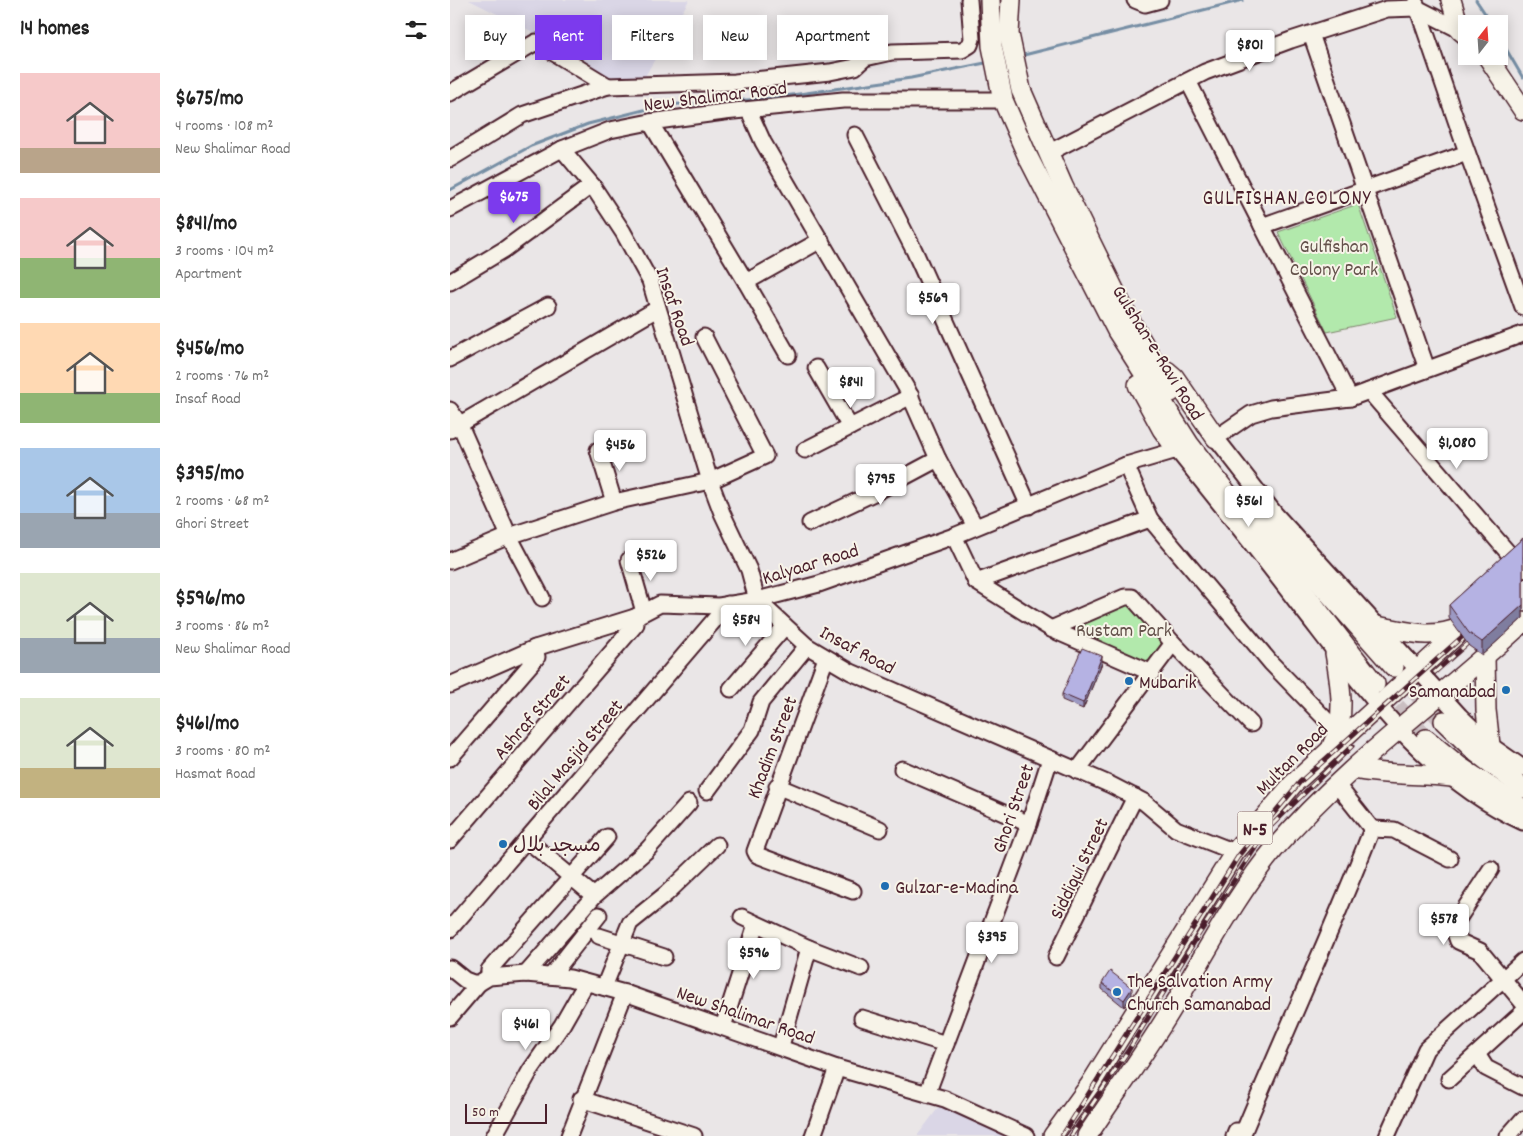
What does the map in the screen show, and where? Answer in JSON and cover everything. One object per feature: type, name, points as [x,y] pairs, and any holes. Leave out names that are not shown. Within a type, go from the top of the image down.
[{"type":"main road","name":"Gulshan-e-Ravi Road","points":[[990,0],[1001,45],[1058,176],[1149,355],[1200,438],[1272,531],[1394,667]]},
{"type":"main road","name":"Gulshan-e-Ravi Road","points":[[1010,0],[1008,20],[1001,45],[1002,95],[1041,183],[1117,332],[1189,444],[1375,684]]},
{"type":"main road","points":[[1451,0],[1458,20]]},
{"type":"main road","points":[[1493,65],[1523,110]]},
{"type":"main road","points":[[1041,183],[1058,176]]},
{"type":"main road","points":[[1117,332],[1121,354],[1162,429],[1177,450]]},
{"type":"main road","points":[[1149,355],[1174,377],[1216,438]]},
{"type":"main road","name":"Multan Road","points":[[1053,1136],[1090,1085],[1235,852],[1293,784],[1335,741],[1379,706],[1489,606]]},
{"type":"main road","name":"N-5","points":[[1088,1136],[1171,1011],[1252,879],[1289,833],[1398,729],[1439,693],[1485,657],[1523,622]]},
{"type":"main road","points":[[1378,626],[1422,634],[1443,634],[1468,625]]},
{"type":"main road","points":[[1335,653],[1341,700],[1335,741]]},
{"type":"main road","points":[[1485,657],[1486,710],[1490,745]]},
{"type":"main road","points":[[1444,721],[1477,753],[1523,788]]},
{"type":"main road","points":[[1426,739],[1460,767],[1523,809]]},
{"type":"main road","points":[[1354,769],[1372,773],[1397,772],[1452,777]]},
{"type":"street","points":[[450,160],[522,116],[608,86],[735,82],[821,73],[855,67],[866,58],[892,52],[962,50],[970,45],[972,39],[966,0]]},
{"type":"street","points":[[1135,0],[1145,4],[1160,0]]},
{"type":"street","points":[[1416,4],[1467,153],[1523,307]]},
{"type":"street","points":[[1048,153],[1188,81],[1311,34],[1386,10],[1416,4],[1458,27]]},
{"type":"street","points":[[1311,34],[1427,369]]},
{"type":"street","points":[[450,93],[536,42],[608,86]]},
{"type":"street","points":[[1188,81],[1350,398]]},
{"type":"street","name":"New Shalimar Road","points":[[450,209],[562,149],[610,130],[650,122],[843,100],[1002,95]]},
{"type":"street","points":[[749,111],[763,142],[870,322],[911,396],[938,459],[975,526]]},
{"type":"street","points":[[650,122],[788,355]]},
{"type":"street","points":[[855,135],[918,259],[1029,506]]},
{"type":"street","name":"Insaf Road","points":[[562,149],[592,185],[623,232],[650,281],[710,481],[722,513],[749,570],[757,600],[807,646],[851,672],[986,729],[1077,771],[1111,784],[1135,797],[1176,829],[1235,852]]},
{"type":"street","points":[[1262,226],[1467,153]]},
{"type":"street","points":[[450,282],[505,250],[592,185]]},
{"type":"street","points":[[746,282],[821,240]]},
{"type":"street","points":[[450,359],[548,306]]},
{"type":"street","points":[[455,428],[658,309]]},
{"type":"street","points":[[1523,334],[1350,398],[1272,408],[1251,414],[1216,438],[1276,514],[1439,693],[1490,745],[1523,768]]},
{"type":"street","points":[[450,561],[509,536],[614,502],[710,481],[765,456],[704,337]]},
{"type":"street","points":[[816,368],[850,427]]},
{"type":"street","points":[[1369,390],[1523,570]]},
{"type":"street","points":[[805,450],[911,396]]},
{"type":"street","points":[[450,410],[455,428],[542,598]]},
{"type":"street","points":[[598,450],[614,502]]},
{"type":"street","points":[[1177,450],[1335,653],[1398,729],[1469,792],[1523,822]]},
{"type":"street","name":"Kalyaar Road","points":[[450,685],[535,648],[639,614],[660,604],[728,604],[757,600],[819,584],[954,536],[1126,465],[1177,450]]},
{"type":"street","points":[[810,523],[878,491],[938,459]]},
{"type":"street","points":[[1126,465],[1150,519],[1335,741]]},
{"type":"street","points":[[976,582],[1150,519]]},
{"type":"street","points":[[954,536],[976,582],[1051,629],[1152,673]]},
{"type":"street","points":[[629,560],[639,614]]},
{"type":"street","points":[[1051,629],[1125,597],[1132,597],[1173,643],[1251,724]]},
{"type":"street","name":"Bilal Masjid Street","points":[[450,929],[728,604]]},
{"type":"street","name":"Ashraf Street","points":[[450,840],[636,624],[639,614]]},
{"type":"street","points":[[730,689],[785,626]]},
{"type":"street","points":[[1077,771],[1173,643]]},
{"type":"street","points":[[707,791],[752,730],[761,702],[807,646]]},
{"type":"street","points":[[450,758],[537,657],[535,648]]},
{"type":"street","name":"Khadim Street","points":[[826,658],[754,851],[757,856],[853,891]]},
{"type":"street","name":"Ghori Street","points":[[927,1094],[1029,824],[1050,759]]},
{"type":"street","points":[[902,769],[1029,824]]},
{"type":"street","points":[[777,786],[880,829]]},
{"type":"street","points":[[1338,786],[1372,829],[1394,830],[1450,859]]},
{"type":"street","name":"Siddiqui Street","points":[[1056,957],[1135,797]]},
{"type":"street","points":[[526,974],[594,896],[647,850],[689,803]]},
{"type":"street","points":[[1234,1136],[1236,1132],[1244,1131],[1298,1002],[1333,928],[1372,829]]},
{"type":"street","points":[[450,1018],[484,980],[489,970],[607,837]]},
{"type":"street","points":[[526,840],[594,896]]},
{"type":"street","points":[[604,987],[630,923],[666,894],[717,845]]},
{"type":"street","points":[[1492,869],[1458,919],[1454,930],[1458,941],[1480,951],[1523,1002]]},
{"type":"street","points":[[551,976],[599,915]]},
{"type":"street","points":[[742,917],[809,948],[861,968]]},
{"type":"street","points":[[723,1027],[756,924]]},
{"type":"street","points":[[599,936],[664,957]]},
{"type":"street","points":[[781,1046],[809,948]]},
{"type":"street","points":[[1390,1135],[1426,1049],[1523,961]]},
{"type":"street","name":"New Shalimar Road","points":[[450,968],[468,982],[526,974],[586,982],[625,993],[781,1046],[838,1068],[945,1099],[1026,1136]]},
{"type":"street","points":[[494,1136],[530,1071],[562,1025],[586,982]]},
{"type":"street","points":[[569,1136],[625,993]]},
{"type":"street","points":[[1449,1079],[1523,1012]]},
{"type":"street","points":[[862,1018],[946,1044]]},
{"type":"street","points":[[1478,1054],[1486,1068],[1523,1087]]},
{"type":"street","points":[[813,1136],[838,1068]]},
{"type":"street","points":[[582,1099],[694,1136]]},
{"type":"street","points":[[1508,1136],[1523,1120]]},
{"type":"shaded area","points":[[469,0],[689,0],[680,15],[612,15],[612,60],[654,60],[640,85],[609,86],[566,60],[602,60],[602,15],[535,15],[535,33],[525,28],[525,15],[499,15]]},
{"type":"shaded area","points":[[945,1099],[1036,1136],[917,1136]]},
{"type":"green space","name":"Gulfishan Colony Park","points":[[1358,204],[1397,317],[1327,332],[1278,232]]},
{"type":"green space","name":"Rustam Park","points":[[1125,597],[1173,643],[1150,672],[1051,629]]},
{"type":"building","points":[[1523,538],[1523,605],[1482,642],[1469,633],[1449,605]]},
{"type":"building","points":[[1082,648],[1102,656],[1083,703],[1062,694]]},
{"type":"building","points":[[1110,971],[1132,988],[1124,1000],[1102,983]]},
{"type":"waterway","points":[[1020,56],[1243,0]]},
{"type":"waterway","points":[[1476,0],[1486,15]]},
{"type":"waterway","points":[[1508,52],[1523,78]]},
{"type":"waterway","points":[[450,190],[531,146],[588,124],[664,105],[764,99],[911,78],[990,62]]},
{"type":"tunnel","points":[[1396,670],[1444,721]]},
{"type":"tunnel","points":[[1377,687],[1426,739]]},
{"type":"railway","points":[[1062,1136],[1239,855],[1300,782],[1473,627]]},
{"type":"railway","points":[[1434,673],[1477,635]]},
{"type":"railway","points":[[1272,825],[1352,746]]},
{"type":"railway","points":[[1071,1136],[1128,1051],[1199,934],[1261,839]]},
{"type":"place","name":"Mubarik","points":[[1129,681]]},
{"type":"place","name":"Samanabad","points":[[1506,690]]},
{"type":"place","name":"مسجد بلال","points":[[503,844]]},
{"type":"place","name":"Gulzar-e-Madina","points":[[885,886]]},
{"type":"place","name":"The Salvation Army Church Samanabad","points":[[1117,992]]},
{"type":"district","name":"GULFISHAN COLONY","points":[[1287,197]]}]
